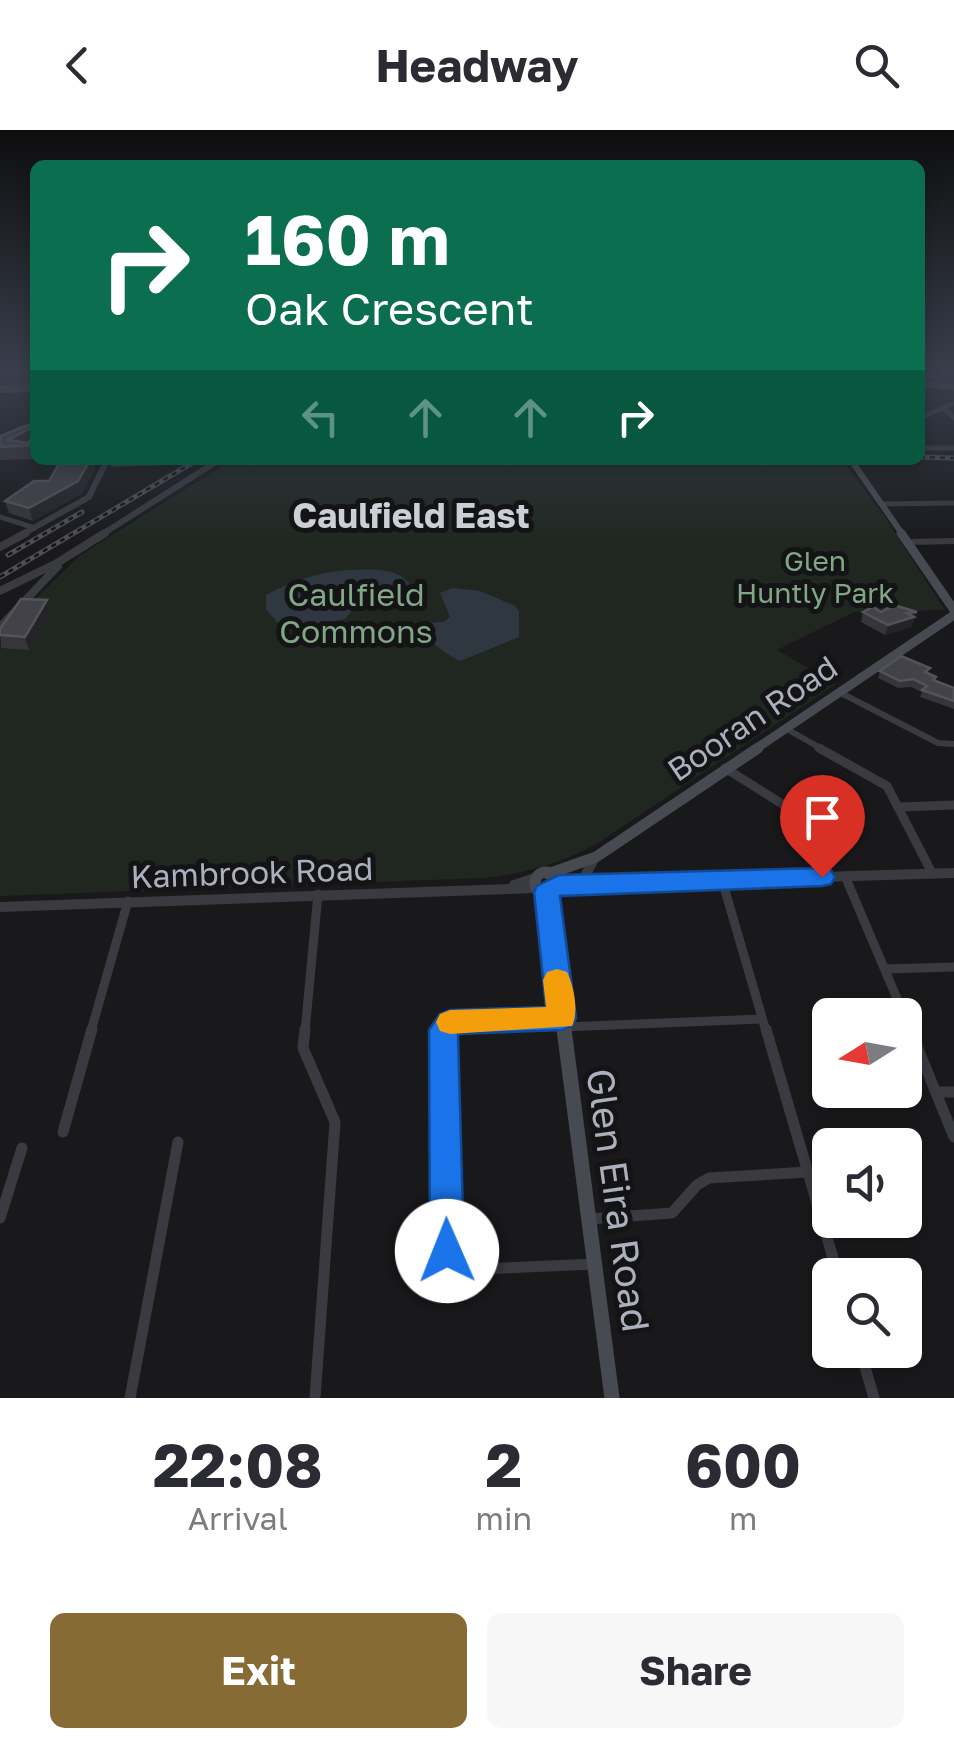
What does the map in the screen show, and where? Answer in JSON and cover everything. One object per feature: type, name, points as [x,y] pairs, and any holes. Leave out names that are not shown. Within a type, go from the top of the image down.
[{"type":"highway","points":[[0,442],[28,429]]},
{"type":"main road","points":[[855,465],[954,612]]},
{"type":"main road","name":"Booran Road","points":[[541,883],[596,856],[954,612]]},
{"type":"main road","name":"Booran Road","points":[[541,883],[559,884],[579,864]]},
{"type":"main road","name":"Glen Eira Road","points":[[541,883],[612,1398]]},
{"type":"street","points":[[925,448],[954,448]]},
{"type":"street","points":[[0,547],[89,497],[108,465]]},
{"type":"street","points":[[199,473],[200,465]]},
{"type":"street","points":[[0,591],[62,560],[212,465]]},
{"type":"street","points":[[882,504],[954,503]]},
{"type":"street","points":[[0,516],[35,528]]},
{"type":"street","points":[[908,542],[954,541]]},
{"type":"street","points":[[0,627],[62,560]]},
{"type":"street","points":[[32,576],[42,577],[42,582]]},
{"type":"street","points":[[12,585],[19,594],[16,606]]},
{"type":"street","points":[[839,692],[938,742],[954,744]]},
{"type":"street","points":[[785,728],[887,786],[932,873]]},
{"type":"street","points":[[726,768],[795,812],[822,877]]},
{"type":"street","points":[[899,807],[954,805]]},
{"type":"street","points":[[596,856],[586,874],[598,885]]},
{"type":"street","points":[[559,884],[954,872]]},
{"type":"street","points":[[845,876],[897,998]]},
{"type":"street","points":[[722,880],[833,1258]]},
{"type":"street","name":"Kambrook Road","points":[[0,907],[506,888],[541,883]]},
{"type":"street","points":[[315,1398],[334,1122],[303,1048],[318,894]]},
{"type":"street","points":[[64,1132],[128,901]]},
{"type":"street","points":[[885,969],[954,966]]},
{"type":"street","points":[[594,1264],[460,1270],[450,1264],[444,1030],[450,1022],[762,1019]]},
{"type":"street","points":[[922,1058],[954,1137]]},
{"type":"street","points":[[936,1092],[954,1092]]},
{"type":"street","points":[[130,1398],[178,1142]]},
{"type":"street","points":[[0,1218],[22,1148]]},
{"type":"street","points":[[588,1219],[672,1213],[696,1186],[715,1176],[808,1172]]},
{"type":"street","points":[[865,1368],[874,1398]]},
{"type":"green space","points":[[224,465],[846,465],[945,610],[854,612],[777,650],[836,684],[601,841],[545,866],[484,878],[0,896],[0,649],[33,601],[79,556]]},
{"type":"shaded area","points":[[347,570],[389,572],[410,584],[363,597],[345,619],[299,628],[280,625],[266,609],[266,595],[276,590],[315,575]]},
{"type":"shaded area","points":[[453,588],[480,591],[515,606],[519,611],[519,637],[460,661],[411,630],[450,617],[440,593]]},
{"type":"building","points":[[29,429],[8,440],[30,440],[30,445],[0,447],[0,436]]},
{"type":"building","points":[[58,465],[87,465],[78,481],[29,508],[5,501],[34,481],[49,481]]},
{"type":"building","points":[[21,599],[47,600],[25,637],[0,635],[0,629]]},
{"type":"building","points":[[887,603],[917,612],[907,613],[914,617],[888,625],[863,612],[873,607],[881,612],[890,607]]},
{"type":"building","points":[[901,656],[930,668],[925,672],[936,677],[933,680],[954,688],[954,701],[922,690],[927,686],[913,679],[900,681],[880,671]]},
{"type":"railway","points":[[925,457],[954,458]]},
{"type":"railway","points":[[0,577],[189,465]]},
{"type":"railway","points":[[8,555],[82,512]]},
{"type":"slow traffic","points":[[450,1022],[562,1018],[557,980]]},
{"type":"district","name":"Caulfield East","points":[[411,515]]},
{"type":"route","points":[[447,1251],[444,1030],[450,1022],[562,1018],[546,892],[559,885],[822,877]]},
{"type":"park label","name":"Glen Huntly Park","points":[[815,576]]},
{"type":"park label","name":"Caulfield Commons","points":[[356,612]]}]
